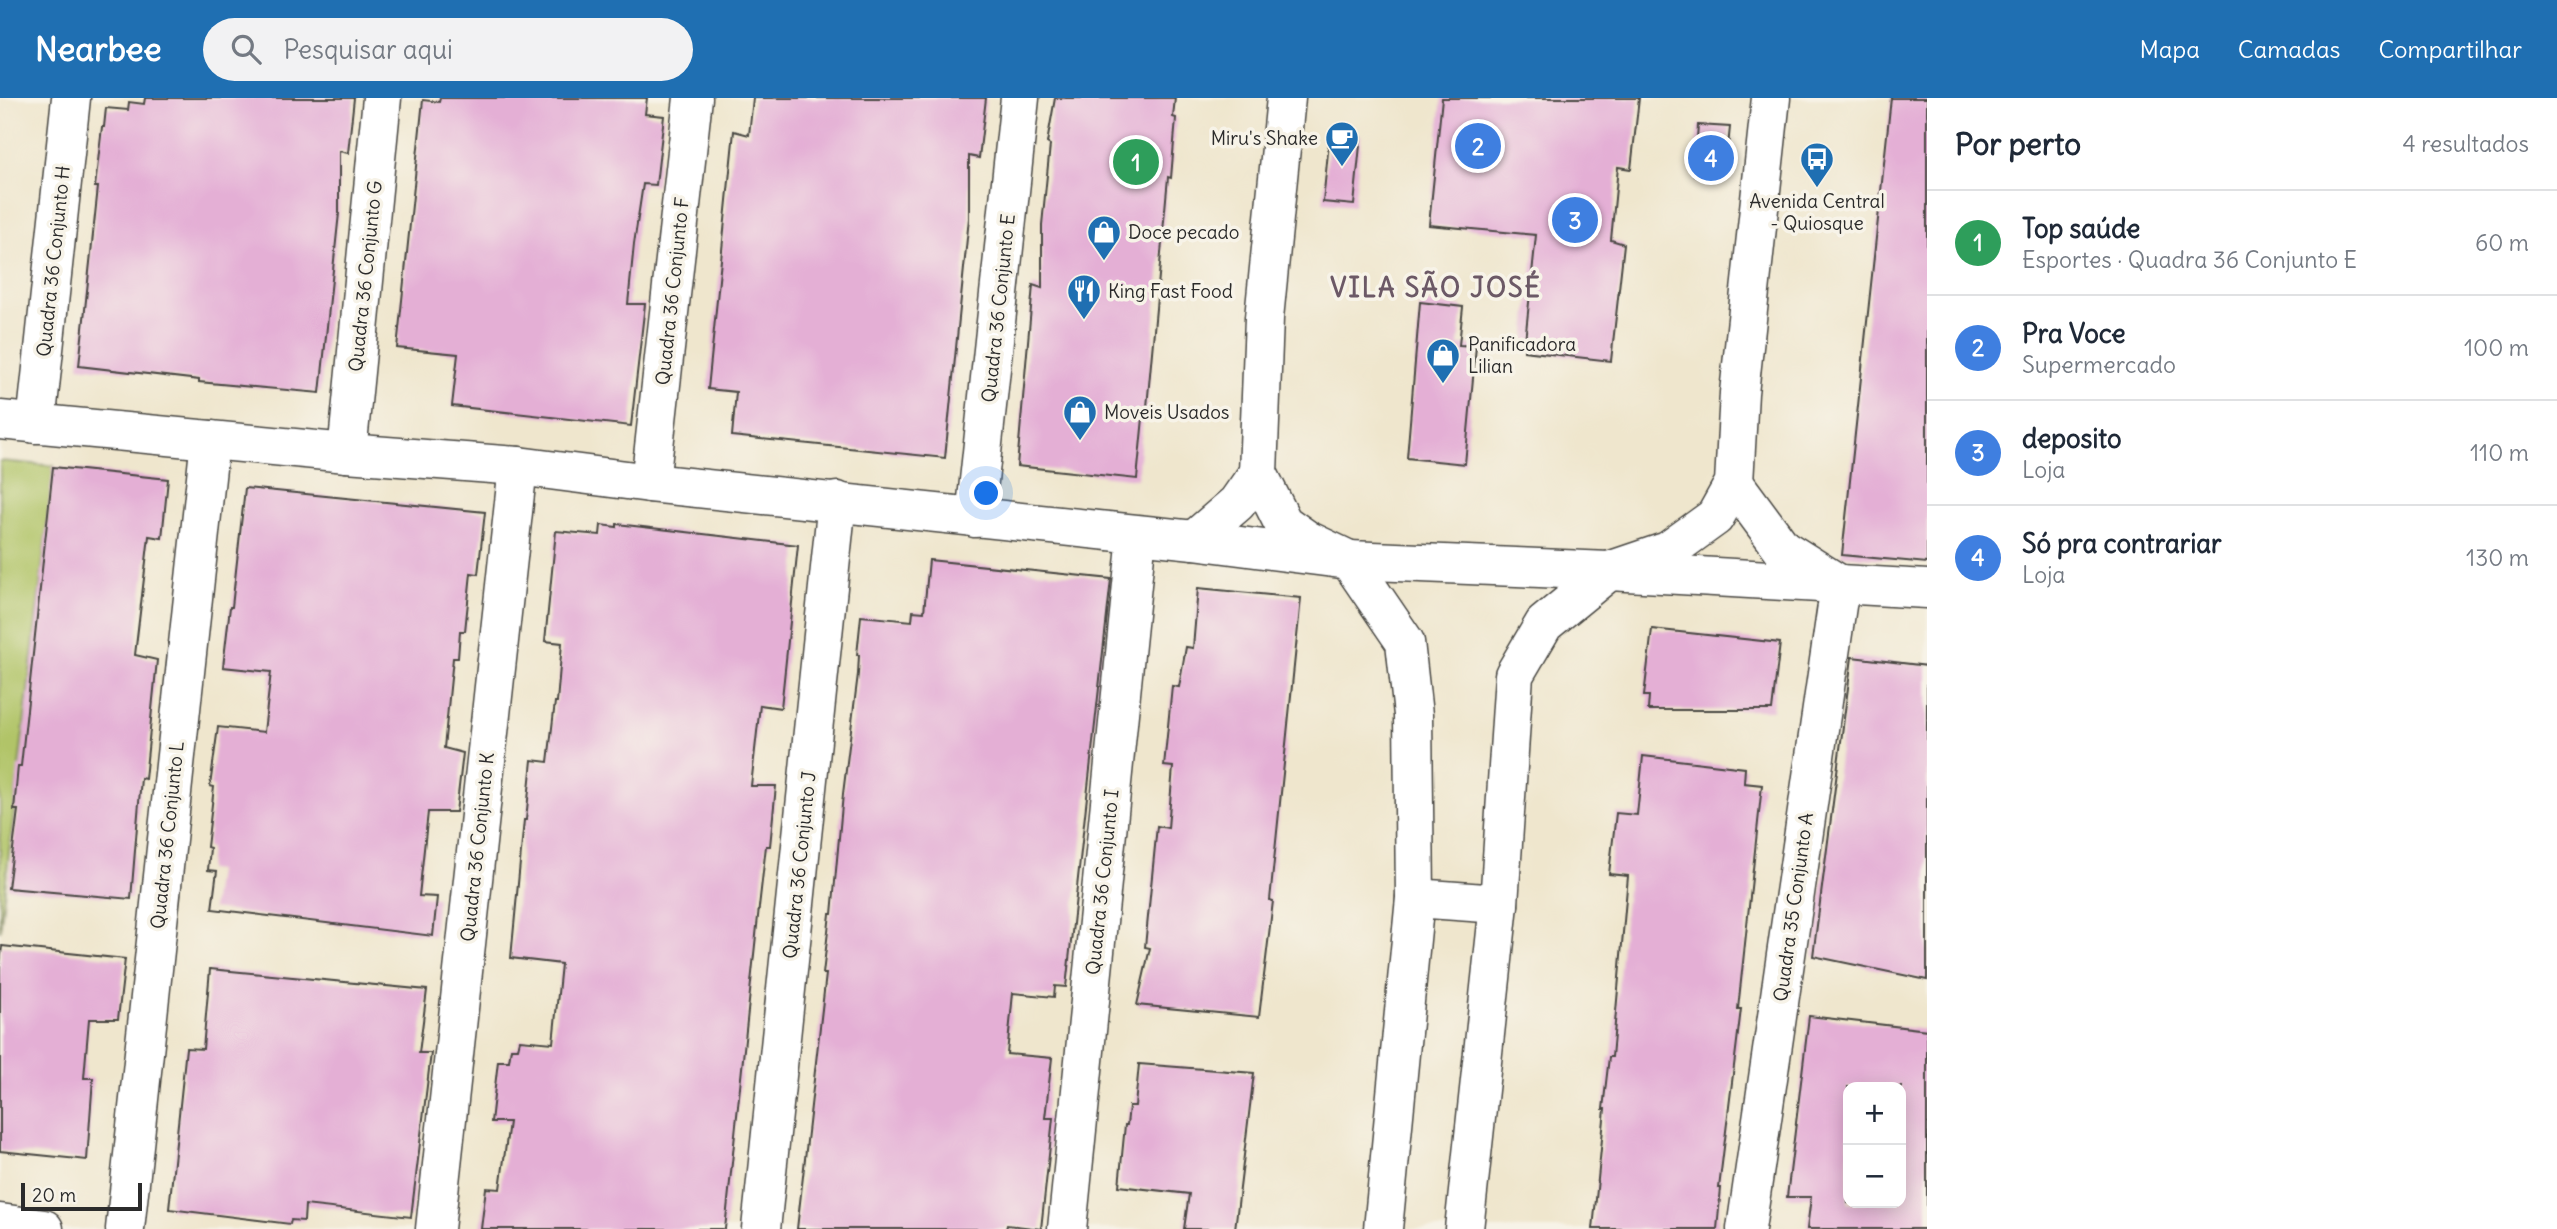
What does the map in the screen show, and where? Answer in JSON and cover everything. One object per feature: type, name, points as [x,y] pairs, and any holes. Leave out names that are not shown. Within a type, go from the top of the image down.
[{"type":"street","name":"Quadra 36 Conjunto H","points":[[18,422],[71,98]]},
{"type":"street","name":"Quadra 36 Conjunto G","points":[[347,453],[382,98]]},
{"type":"street","name":"Quadra 36 Conjunto F","points":[[650,483],[693,98]]},
{"type":"street","name":"Quadra 36 Conjunto E","points":[[975,518],[1020,98]]},
{"type":"street","points":[[1286,98],[1265,318],[1258,473],[1283,523],[1307,540],[1349,560],[1405,642],[1413,715],[1415,898],[1383,1229]]},
{"type":"street","points":[[1464,1229],[1499,904],[1514,675],[1544,624],[1609,571],[1668,551],[1715,517],[1734,482],[1739,393],[1770,98]]},
{"type":"street","points":[[18,422],[518,466],[650,483],[1194,540],[1349,560],[1927,589]]},
{"type":"street","name":"Quadra 36 Conjunto L","points":[[125,1229],[210,440]]},
{"type":"street","name":"Quadra 36 Conjunto K","points":[[435,1229],[518,466]]},
{"type":"street","points":[[1194,540],[1237,503],[1258,473]]},
{"type":"street","points":[[1734,482],[1782,548],[1840,585]]},
{"type":"street","name":"Quadra 36 Conjunto J","points":[[761,1229],[837,501]]},
{"type":"street","name":"Quadra 36 Conjunto I","points":[[1067,1229],[1137,535]]},
{"type":"street","name":"Quadra 35 Conjunto A","points":[[1746,1229],[1840,585]]},
{"type":"street","points":[[1415,898],[1499,904]]},
{"type":"street","points":[[0,1223],[44,1229]]},
{"type":"green space","points":[[0,461],[54,466],[0,931]]},
{"type":"building","points":[[145,98],[354,98],[348,153],[339,151],[339,213],[320,393],[199,382],[79,366],[98,187],[95,187],[106,108],[128,110],[129,102],[144,104]]},
{"type":"building","points":[[440,98],[647,98],[645,114],[664,116],[656,185],[643,184],[634,244],[628,304],[645,304],[631,426],[452,406],[458,354],[397,348],[423,100],[439,102]]},
{"type":"building","points":[[753,98],[986,98],[979,158],[969,156],[969,218],[945,458],[732,436],[736,392],[708,389],[734,131],[749,135]]},
{"type":"building","points":[[1055,98],[1175,98],[1171,178],[1168,177],[1146,418],[1143,418],[1137,479],[1017,466],[1033,285],[1042,288],[1042,225],[1050,145],[1047,143]]},
{"type":"building","points":[[1442,98],[1639,98],[1631,169],[1618,167],[1611,240],[1624,244],[1611,361],[1524,351],[1536,235],[1429,225]]},
{"type":"building","points":[[1891,98],[1927,98],[1927,563],[1842,555]]},
{"type":"building","points":[[1698,125],[1730,127],[1725,176],[1694,176]]},
{"type":"building","name":"Miru's Shake","points":[[1330,132],[1361,135],[1354,205],[1323,202]]},
{"type":"building","name":"Panificadora Lilian","points":[[1420,302],[1463,307],[1459,345],[1476,346],[1465,464],[1407,458]]},
{"type":"building","points":[[53,467],[168,479],[162,538],[149,536],[135,655],[157,660],[145,779],[141,778],[131,899],[8,888],[18,810],[14,810],[18,766],[21,766]]},
{"type":"building","points":[[245,488],[485,512],[478,574],[471,573],[465,631],[460,631],[458,658],[453,658],[444,748],[463,753],[456,812],[428,812],[419,896],[437,897],[433,936],[212,909],[217,871],[208,870],[210,848],[207,847],[214,787],[210,786],[218,727],[264,732],[271,672],[223,667]]},
{"type":"building","points":[[617,524],[798,545],[781,708],[760,705],[751,786],[776,786],[770,846],[766,846],[725,1229],[481,1229],[486,1188],[500,1189],[509,1122],[491,1122],[498,1061],[509,1061],[511,1048],[518,1048],[520,1040],[553,1043],[561,964],[511,958],[532,760],[548,762],[557,702],[562,643],[545,641],[556,531],[600,535],[601,525],[617,527]]},
{"type":"building","points":[[929,560],[1111,579],[1066,987],[1055,986],[1054,997],[1013,993],[1007,1054],[1052,1058],[1045,1118],[1053,1118],[1041,1229],[1007,1225],[1006,1229],[797,1229],[858,674],[861,616],[912,621],[913,611],[924,612]]},
{"type":"building","points":[[1198,588],[1301,598],[1270,900],[1273,901],[1259,1017],[1137,1005],[1150,948],[1145,947],[1157,826],[1168,828],[1173,767],[1164,766],[1172,686],[1179,687],[1186,647],[1193,648]]},
{"type":"building","points":[[1652,629],[1780,643],[1772,710],[1648,710],[1649,696],[1644,696]]},
{"type":"building","points":[[1852,657],[1927,666],[1927,980],[1813,956]]},
{"type":"building","points":[[1643,756],[1745,768],[1744,783],[1762,785],[1738,1009],[1741,1009],[1719,1188],[1717,1229],[1593,1229],[1628,876],[1609,874],[1616,813],[1637,815]]},
{"type":"building","points":[[2,946],[125,959],[118,1019],[89,1019],[84,1078],[93,1078],[87,1160],[0,1151]]},
{"type":"building","points":[[210,969],[427,990],[419,1053],[431,1053],[411,1217],[305,1205],[304,1221],[291,1220],[290,1224],[169,1209],[186,1048],[203,1049]]},
{"type":"building","points":[[1809,1016],[1927,1030],[1927,1229],[1807,1229],[1811,1197],[1787,1197]]},
{"type":"building","points":[[1139,1064],[1254,1073],[1235,1229],[1184,1229],[1189,1194],[1119,1186],[1125,1125],[1129,1106],[1135,1106]]},
{"type":"place","name":"Pra Voce","points":[[1478,146]]},
{"type":"place","name":"Só pra contrariar","points":[[1711,158]]},
{"type":"place","name":"Top saúde","points":[[1136,162]]},
{"type":"place","name":"Miru's Shake","points":[[1342,168]]},
{"type":"place","name":"Avenida Central - Quiosque","points":[[1817,189]]},
{"type":"place","name":"deposito","points":[[1575,220]]},
{"type":"place","name":"Doce pecado","points":[[1104,262]]},
{"type":"place","name":"King Fast Food","points":[[1084,321]]},
{"type":"place","name":"Panificadora Lilian","points":[[1443,385]]},
{"type":"place","name":"Moveis Usados","points":[[1080,442]]},
{"type":"district","name":"VILA SÃO JOSÉ","points":[[1436,287]]}]
